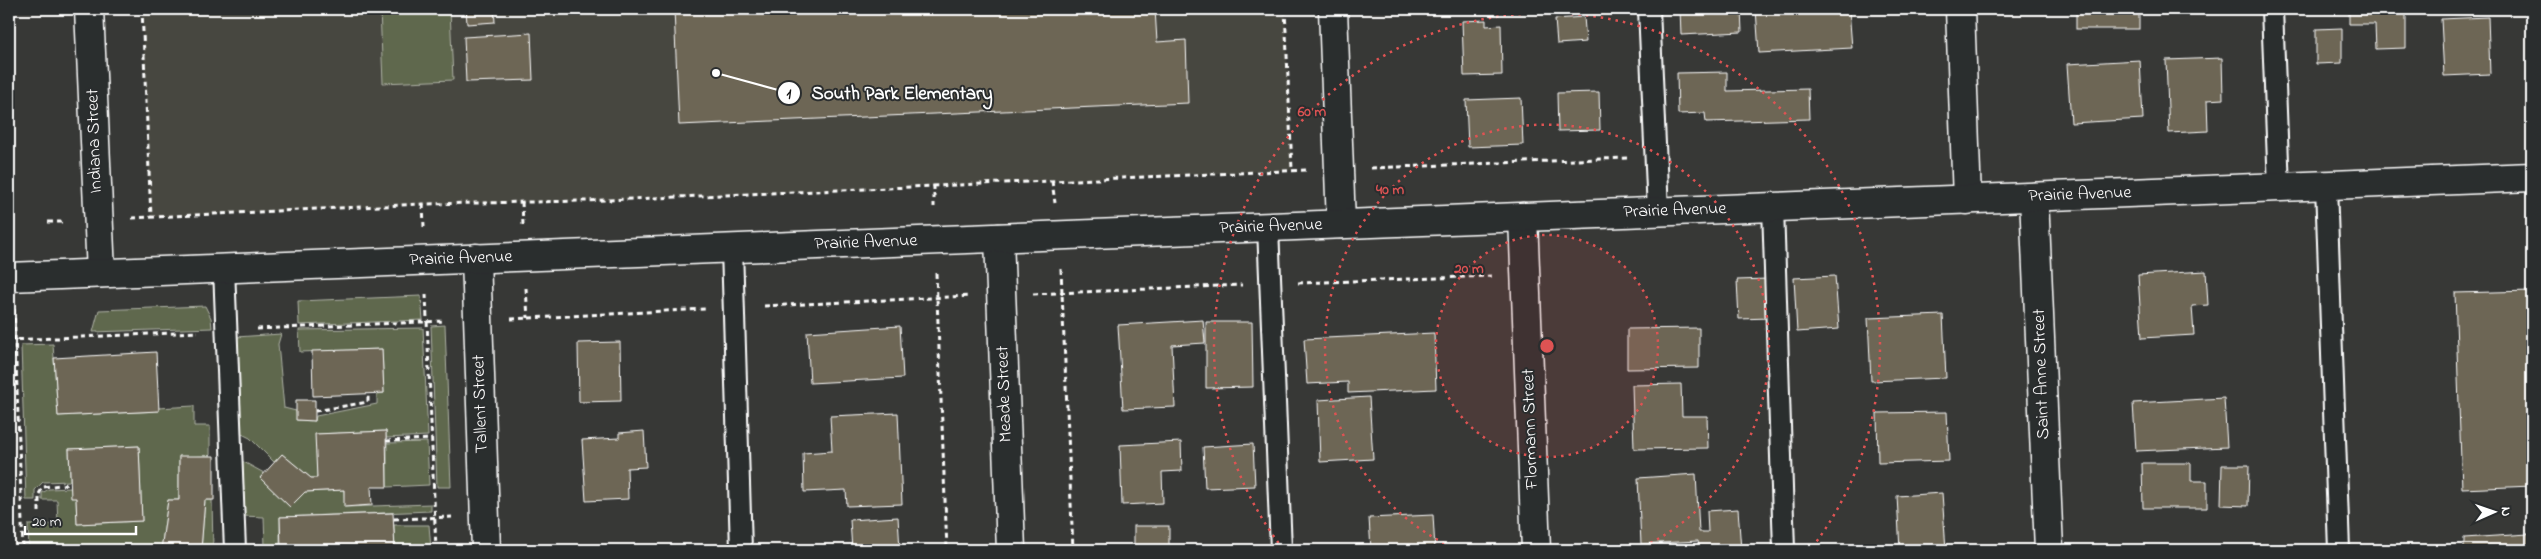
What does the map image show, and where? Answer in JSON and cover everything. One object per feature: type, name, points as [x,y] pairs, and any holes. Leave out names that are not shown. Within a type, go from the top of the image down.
[{"type":"street","name":"Indiana Street","points":[[89,9],[101,272]]},
{"type":"street","points":[[1333,9],[1341,224]]},
{"type":"street","points":[[1960,9],[1967,200]]},
{"type":"street","name":"Prairie Avenue","points":[[11,277],[2532,177]]},
{"type":"street","name":"Saint Anne Street","points":[[2034,197],[2049,550]]},
{"type":"street","name":"Flormann Street","points":[[1523,217],[1536,550]]},
{"type":"street","name":"Meade Street","points":[[999,238],[1011,550]]},
{"type":"street","name":"Tallent Street","points":[[476,258],[486,550]]},
{"type":"lane","points":[[1649,9],[1658,212]]},
{"type":"lane","points":[[2272,9],[2279,188]]},
{"type":"lane","points":[[2326,186],[2339,550]]},
{"type":"lane","points":[[1773,208],[1784,550]]},
{"type":"lane","points":[[1268,227],[1281,550]]},
{"type":"lane","points":[[732,248],[741,550]]},
{"type":"lane","points":[[224,268],[235,550]]},
{"type":"path","points":[[142,9],[151,218],[423,204],[584,201],[1292,170],[1655,157]]},
{"type":"path","points":[[1285,9],[1292,170]]},
{"type":"path","points":[[1052,181],[1058,236],[1073,550]]},
{"type":"path","points":[[934,185],[947,550]]},
{"type":"path","points":[[423,204],[436,550]]},
{"type":"path","points":[[11,277],[16,340],[24,550]]},
{"type":"path","points":[[9,340],[528,318]]},
{"type":"path","points":[[315,411],[368,402],[368,394]]},
{"type":"path","points":[[9,412],[18,412]]},
{"type":"path","points":[[386,441],[432,439]]},
{"type":"path","points":[[39,512],[39,494],[43,488],[70,484]]},
{"type":"path","points":[[394,519],[485,516]]},
{"type":"shaded area","points":[[142,9],[1285,9],[1292,170],[584,201],[423,204],[151,217]]},
{"type":"green space","points":[[380,9],[450,9],[453,80],[383,83]]},
{"type":"green space","points":[[421,296],[423,320],[299,325],[298,301]]},
{"type":"green space","points":[[205,306],[211,318],[212,328],[93,332],[99,310]]},
{"type":"green space","points":[[445,325],[451,487],[437,487],[431,326]]},
{"type":"green space","points":[[423,328],[428,436],[386,438],[386,431],[316,434],[317,478],[311,478],[282,454],[274,462],[250,438],[240,433],[236,337],[281,334],[278,344],[284,408],[296,411],[297,420],[315,421],[316,416],[377,404],[377,394],[384,393],[382,349],[300,352],[299,330]]},
{"type":"green space","points":[[53,344],[58,416],[159,411],[158,408],[194,406],[194,426],[210,426],[210,456],[179,457],[179,500],[168,500],[161,550],[29,550],[28,525],[58,524],[57,500],[42,500],[42,493],[49,489],[71,488],[76,498],[77,524],[142,521],[139,446],[69,449],[70,481],[43,482],[35,490],[35,500],[26,500],[21,345]]},
{"type":"green space","points":[[427,442],[429,485],[387,487],[387,443]]},
{"type":"green space","points":[[240,460],[264,473],[260,478],[290,507],[305,492],[344,490],[345,507],[431,504],[431,511],[280,517],[280,545],[265,546],[264,517],[243,516]]},
{"type":"green space","points":[[205,500],[212,500],[213,550],[201,550]]},
{"type":"green space","points":[[394,525],[429,525],[431,550],[395,550]]},
{"type":"building","points":[[466,9],[494,9],[495,22],[467,24]]},
{"type":"building","points":[[674,9],[1155,9],[1157,42],[1186,40],[1188,103],[679,125]]},
{"type":"building","points":[[1680,9],[1741,9],[1742,32],[1681,35]]},
{"type":"building","points":[[1756,9],[1849,9],[1852,48],[1759,53]]},
{"type":"building","points":[[2076,9],[2139,9],[2139,29],[2076,29]]},
{"type":"building","points":[[2349,9],[2406,9],[2406,48],[2376,49],[2375,24],[2349,24]]},
{"type":"building","points":[[1584,17],[1586,42],[1557,44],[1555,19]]},
{"type":"building","points":[[2488,17],[2490,74],[2444,76],[2441,19]]},
{"type":"building","points":[[1486,20],[1486,26],[1501,25],[1502,75],[1464,76],[1462,21]]},
{"type":"building","points":[[2342,28],[2342,63],[2316,64],[2316,29]]},
{"type":"building","points":[[531,33],[533,80],[466,82],[464,37]]},
{"type":"building","points":[[2222,58],[2223,99],[2207,100],[2208,131],[2169,133],[2166,60]]},
{"type":"building","points":[[2140,60],[2143,119],[2071,123],[2067,64]]},
{"type":"building","points":[[1727,72],[1727,91],[1808,89],[1809,119],[1706,122],[1705,113],[1678,114],[1677,73]]},
{"type":"building","points":[[1599,92],[1600,130],[1558,131],[1557,93]]},
{"type":"building","points":[[1521,98],[1523,145],[1468,147],[1466,100]]},
{"type":"building","points":[[2206,271],[2208,305],[2192,306],[2194,335],[2142,338],[2138,275]]},
{"type":"building","points":[[1835,276],[1839,329],[1797,332],[1794,278]]},
{"type":"building","points":[[1768,279],[1770,318],[1739,319],[1737,280]]},
{"type":"building","points":[[2532,291],[2532,486],[2462,489],[2455,293]]},
{"type":"building","points":[[1943,315],[1946,378],[1871,381],[1868,318]]},
{"type":"building","points":[[1203,320],[1205,343],[1172,345],[1175,407],[1123,409],[1118,325]]},
{"type":"building","points":[[1206,322],[1252,322],[1253,387],[1206,388]]},
{"type":"building","points":[[900,326],[903,378],[810,383],[807,332]]},
{"type":"building","points":[[1699,328],[1699,368],[1627,369],[1627,329]]},
{"type":"building","points":[[1434,333],[1436,389],[1348,393],[1348,382],[1307,384],[1304,339]]},
{"type":"building","points":[[620,342],[621,401],[579,402],[578,343]]},
{"type":"building","points":[[382,349],[384,393],[313,396],[312,351]]},
{"type":"building","points":[[156,352],[159,411],[58,416],[54,358]]},
{"type":"building","points":[[1681,384],[1682,416],[1707,416],[1708,448],[1634,449],[1632,385]]},
{"type":"building","points":[[1369,397],[1373,459],[1320,462],[1318,400]]},
{"type":"building","points":[[2224,398],[2227,447],[2136,451],[2133,403]]},
{"type":"building","points":[[296,400],[315,400],[315,421],[296,420]]},
{"type":"building","points":[[1947,412],[1949,461],[1878,463],[1877,413]]},
{"type":"building","points":[[898,413],[902,504],[847,506],[846,490],[804,492],[803,453],[832,451],[830,416]]},
{"type":"building","points":[[386,431],[387,487],[371,487],[372,505],[344,507],[344,490],[305,492],[290,507],[260,478],[282,454],[311,478],[317,478],[315,434]]},
{"type":"building","points":[[644,431],[646,467],[627,468],[628,499],[586,501],[582,440],[619,438],[619,433]]},
{"type":"building","points":[[1181,442],[1182,471],[1162,472],[1163,503],[1122,505],[1120,445]]},
{"type":"building","points":[[1253,444],[1255,486],[1205,488],[1203,447]]},
{"type":"building","points":[[139,446],[142,521],[77,524],[76,498],[71,498],[69,449]]},
{"type":"building","points":[[179,456],[214,456],[214,500],[205,500],[201,550],[161,550],[168,500],[179,500]]},
{"type":"building","points":[[2142,463],[2191,463],[2191,481],[2207,481],[2207,508],[2143,508]]},
{"type":"building","points":[[2222,465],[2249,465],[2248,506],[2221,505]]},
{"type":"building","points":[[1696,474],[1699,532],[1708,532],[1707,511],[1738,509],[1741,550],[1699,550],[1698,541],[1641,544],[1638,478]]},
{"type":"building","points":[[1942,493],[1946,550],[1900,550],[1897,496]]},
{"type":"building","points":[[393,513],[395,550],[281,550],[280,517]]},
{"type":"building","points":[[1433,515],[1435,550],[1371,550],[1369,518]]},
{"type":"building","points":[[898,517],[900,550],[852,550],[850,520]]},
{"type":"building","points":[[1134,526],[1169,526],[1169,550],[1134,550]]},
{"type":"building","points":[[2529,534],[2530,550],[2464,550],[2464,538]]},
{"type":"building","points":[[629,548],[629,550],[589,550],[589,549]]},
{"type":"place","name":"South Park Elementary","points":[[716,73]]}]
